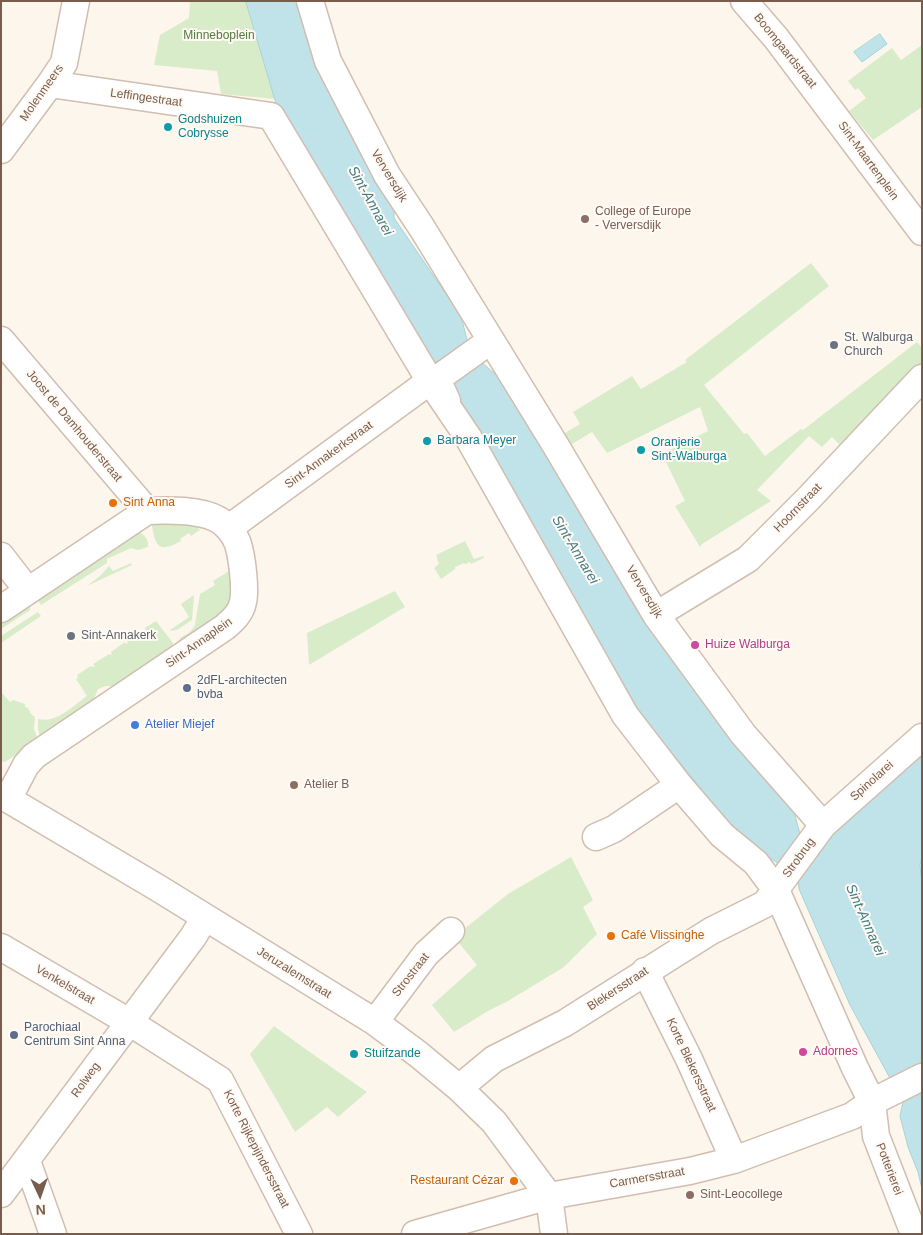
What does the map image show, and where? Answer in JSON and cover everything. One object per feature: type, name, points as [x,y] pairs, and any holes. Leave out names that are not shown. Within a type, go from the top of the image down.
[{"type":"street","name":"Molenmeers","points":[[1,150],[64,63],[76,1]]},
{"type":"street","name":"Verversdijk","points":[[310,1],[328,61],[351,109],[387,175],[422,228],[483,347],[556,446],[656,615],[817,833]]},
{"type":"street","name":"Boomgaardstraat","points":[[744,1],[776,38],[825,101]]},
{"type":"street","name":"Leffingestraat","points":[[50,84],[271,116],[436,378]]},
{"type":"street","name":"Sint-Maartenplein","points":[[825,101],[919,222]]},
{"type":"street","name":"Joost de Damhouderstraat","points":[[1,340],[147,511]]},
{"type":"street","name":"Sint-Annakerkstraat","points":[[229,528],[436,378],[483,347]]},
{"type":"street","points":[[436,378],[454,416],[468,437],[625,715],[679,785],[722,835],[756,863],[783,881],[855,1068],[872,1102]]},
{"type":"street","name":"Hoornstraat","points":[[656,615],[748,559],[808,499],[922,378]]},
{"type":"street","points":[[1,609],[147,511],[175,510],[199,514],[218,520],[229,528]]},
{"type":"street","name":"Sint-Annaplein","points":[[5,797],[34,756],[225,627],[237,616],[243,603],[244,590],[238,544],[229,528]]},
{"type":"street","points":[[1,556],[28,591]]},
{"type":"street","name":"Spinolarei","points":[[817,833],[922,737]]},
{"type":"street","points":[[596,837],[614,829],[679,785]]},
{"type":"street","name":"Jeruzalemstraat","points":[[5,797],[375,1022],[459,1088],[494,1122],[549,1196]]},
{"type":"street","name":"Strobrug","points":[[783,881],[817,833]]},
{"type":"street","name":"Blekersstraat","points":[[459,1088],[494,1059],[565,1023],[711,931],[765,904],[783,881]]},
{"type":"street","name":"Rolweg","points":[[1,1194],[193,937],[205,917]]},
{"type":"street","name":"Strostraat","points":[[375,1022],[426,954],[451,931]]},
{"type":"street","name":"Venkelstraat","points":[[1,947],[129,1022]]},
{"type":"street","name":"Korte Blekersstraat","points":[[645,971],[689,1059],[734,1160]]},
{"type":"street","name":"Korte Rijkepijndersstraat","points":[[129,1022],[220,1080],[299,1234]]},
{"type":"street","name":"Carmersstraat","points":[[415,1234],[549,1196],[734,1160],[852,1116],[872,1102],[922,1077]]},
{"type":"street","name":"Potterierei","points":[[872,1102],[876,1136],[914,1234]]},
{"type":"street","points":[[27,1160],[53,1234]]},
{"type":"street","points":[[549,1196],[554,1234]]},
{"type":"green space","name":"Minneboplein","points":[[190,1],[246,1],[275,99],[221,94],[217,71],[154,65],[160,35],[189,18]]},
{"type":"green space","points":[[922,45],[922,107],[873,140],[849,111],[866,98],[858,88],[855,90],[848,81],[892,48],[901,60]]},
{"type":"green space","points":[[811,263],[829,286],[704,385],[744,434],[747,433],[765,456],[801,429],[803,430],[917,342],[922,348],[922,366],[846,451],[832,437],[822,447],[809,436],[757,490],[771,501],[700,547],[675,506],[685,501],[662,454],[708,431],[700,407],[607,453],[592,432],[567,447],[560,436],[580,424],[573,412],[632,376],[641,389],[687,362],[685,360]]},
{"type":"green space","points":[[158,518],[196,526],[200,530],[191,536],[189,533],[180,539],[181,541],[173,545],[162,547],[156,541],[151,520]]},
{"type":"green space","points":[[137,531],[146,537],[148,547],[138,550],[131,548],[107,559],[107,563],[41,605],[36,598]]},
{"type":"green space","points":[[465,541],[474,559],[483,556],[484,558],[471,564],[470,562],[464,563],[455,567],[455,569],[441,579],[434,568],[439,564],[436,555]]},
{"type":"green space","points":[[131,563],[132,565],[87,586],[109,566],[113,571]]},
{"type":"green space","points":[[229,571],[232,575],[235,591],[225,615],[178,645],[180,638],[190,632],[195,625],[200,594],[215,585],[213,581]]},
{"type":"green space","points":[[395,591],[405,607],[309,665],[307,633]]},
{"type":"green space","points":[[194,595],[192,620],[177,630],[171,631],[189,617],[181,604]]},
{"type":"green space","points":[[31,601],[30,610],[1,629],[1,620]]},
{"type":"green space","points":[[38,612],[41,616],[1,643],[1,636]]},
{"type":"green space","points":[[156,621],[173,643],[171,648],[118,686],[106,686],[98,689],[92,704],[40,736],[38,719],[45,720],[58,716],[71,709],[87,696],[76,679],[78,678],[77,675],[91,666],[95,666],[93,664],[112,654],[111,652],[125,642],[126,644],[128,643],[127,641],[143,630],[144,632],[146,631],[145,628]]},
{"type":"green space","points":[[1,692],[10,702],[13,700],[25,704],[25,707],[35,717],[34,729],[38,740],[5,762],[1,761]]},
{"type":"green space","points":[[571,857],[593,900],[583,907],[597,934],[564,967],[454,1032],[432,1005],[477,965],[454,937],[508,894]]},
{"type":"green space","points":[[274,1026],[367,1092],[338,1117],[327,1107],[295,1132],[250,1054]]},
{"type":"water","name":"Sint-Annarei","points":[[246,1],[301,1],[394,208],[394,218],[461,316],[468,344],[480,361],[503,381],[646,615],[665,650],[707,708],[739,747],[791,801],[800,834],[827,839],[922,751],[922,856],[920,865],[922,884],[922,1189],[900,1116],[903,1102],[850,1005],[799,889],[798,877],[742,839],[650,726],[623,688],[410,344],[278,110]]},
{"type":"water","points":[[880,34],[887,44],[862,62],[854,52]]},
{"type":"place","name":"Godshuizen Cobrysse","points":[[168,127]]},
{"type":"place","name":"College of Europe - Verversdijk","points":[[585,219]]},
{"type":"place","name":"St. Walburga Church","points":[[834,345]]},
{"type":"place","name":"Barbara Meyer","points":[[427,441]]},
{"type":"place","name":"Oranjerie Sint-Walburga","points":[[641,450]]},
{"type":"place","name":"Sint Anna","points":[[113,503]]},
{"type":"place","name":"Sint-Annakerk","points":[[71,636]]},
{"type":"place","name":"Huize Walburga","points":[[695,645]]},
{"type":"place","name":"2dFL-architecten bvba","points":[[187,688]]},
{"type":"place","name":"Atelier Miejef","points":[[135,725]]},
{"type":"place","name":"Atelier B","points":[[294,785]]},
{"type":"place","name":"Café Vlissinghe","points":[[611,936]]},
{"type":"place","name":"Parochiaal Centrum Sint Anna","points":[[14,1035]]},
{"type":"place","name":"Adornes","points":[[803,1052]]},
{"type":"place","name":"Stuifzande","points":[[354,1054]]},
{"type":"place","name":"Restaurant Cézar","points":[[514,1181]]},
{"type":"place","name":"Sint-Leocollege","points":[[690,1195]]}]
